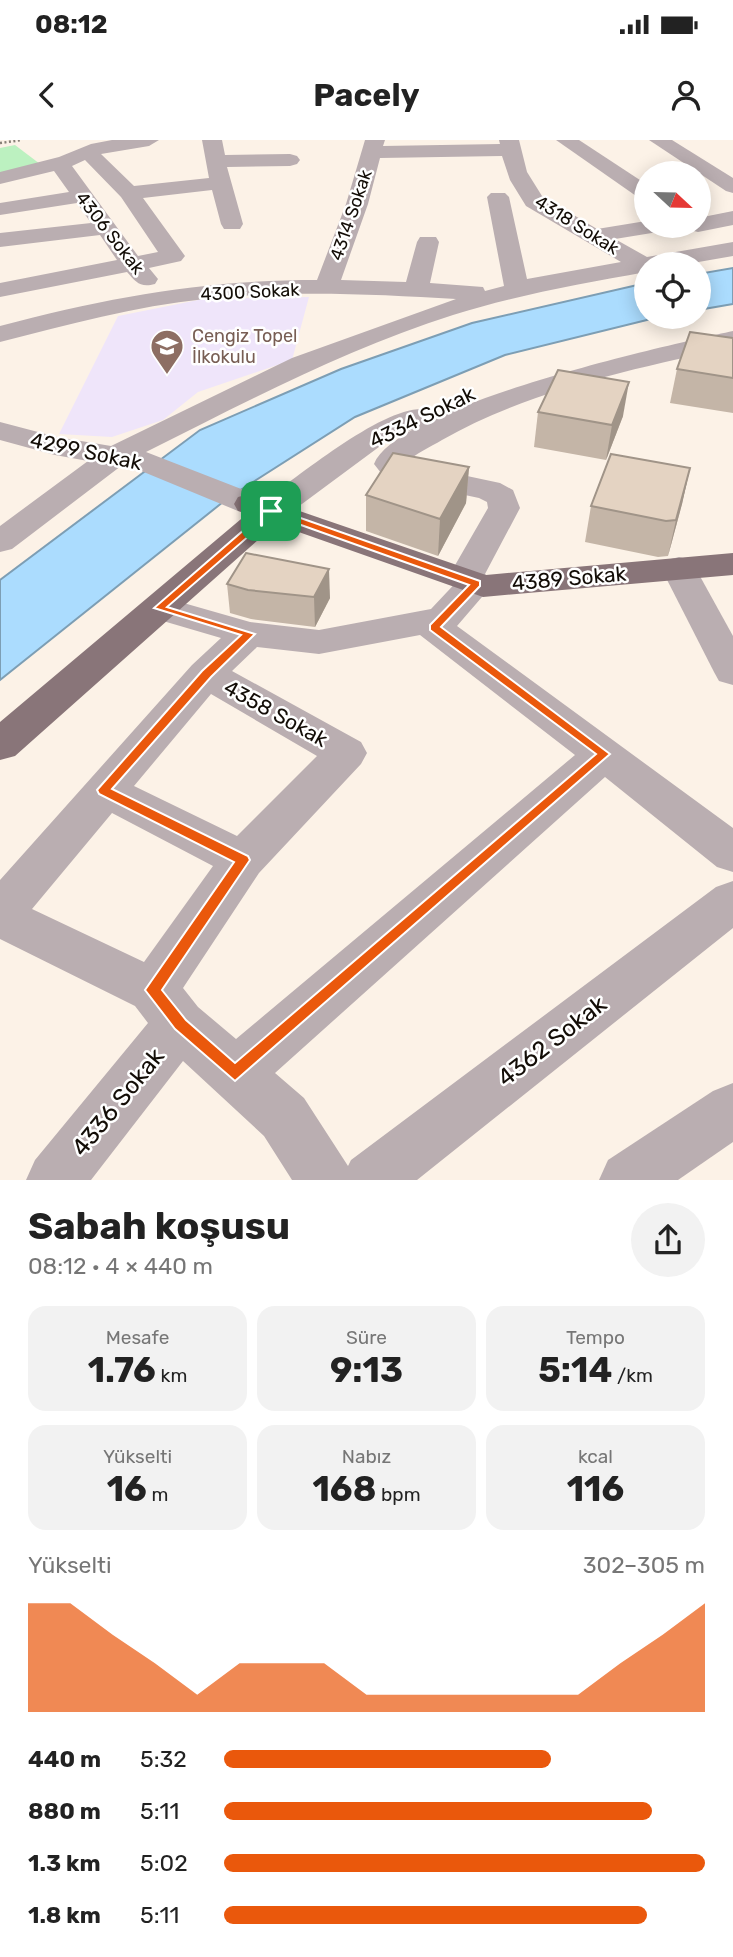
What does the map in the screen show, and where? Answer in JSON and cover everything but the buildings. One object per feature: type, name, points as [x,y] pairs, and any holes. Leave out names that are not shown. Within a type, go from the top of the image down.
[{"type":"main road","name":"4389 Sokak","points":[[261,507],[474,575],[483,586],[733,564]]},
{"type":"main road","name":"4334 Sokak","points":[[0,745],[159,608],[261,507]]},
{"type":"street","points":[[0,178],[59,163],[98,148],[149,140]]},
{"type":"street","points":[[212,140],[220,183],[232,224]]},
{"type":"street","points":[[217,161],[289,169],[298,140]]},
{"type":"street","points":[[566,140],[634,186]]},
{"type":"street","points":[[659,140],[733,187]]},
{"type":"street","points":[[374,146],[514,143]]},
{"type":"street","name":"4318 Sokak","points":[[514,143],[526,192],[534,201],[634,260]]},
{"type":"street","name":"4314 Sokak","points":[[326,289],[357,204],[374,146]]},
{"type":"street","points":[[0,290],[173,256],[129,193],[88,152]]},
{"type":"street","name":"4306 Sokak","points":[[59,163],[131,263],[165,299]]},
{"type":"street","points":[[129,193],[220,183]]},
{"type":"street","points":[[0,209],[81,196]]},
{"type":"street","points":[[498,197],[510,292]]},
{"type":"street","points":[[711,222],[733,218]]},
{"type":"street","points":[[0,240],[104,228]]},
{"type":"street","points":[[594,236],[634,230]]},
{"type":"street","points":[[710,238],[728,250]]},
{"type":"street","points":[[416,289],[428,242]]},
{"type":"street","points":[[0,542],[128,458],[302,364],[443,310],[510,292],[634,265]]},
{"type":"street","name":"4300 Sokak","points":[[0,334],[75,314],[234,289],[510,292]]},
{"type":"street","name":"4334 Sokak","points":[[261,507],[376,435],[475,390],[562,358],[650,336],[733,321]]},
{"type":"street","points":[[733,340],[635,360],[552,384],[461,418],[393,456],[390,464],[396,471],[489,490],[502,497],[504,508],[474,575],[434,628],[733,854]]},
{"type":"street","name":"4299 Sokak","points":[[0,431],[55,446],[128,458],[261,507]]},
{"type":"street","points":[[679,569],[733,672]]},
{"type":"street","points":[[159,608],[249,634],[319,642],[442,619]]},
{"type":"street","points":[[249,634],[206,674],[104,790],[0,915],[166,1007],[284,1117],[325,1180]]},
{"type":"street","name":"4358 Sokak","points":[[206,674],[346,753]]},
{"type":"street","name":"4336 Sokak","points":[[55,1180],[166,1007],[243,860],[346,753]]},
{"type":"street","points":[[235,1074],[604,754]]},
{"type":"street","points":[[104,790],[243,860]]},
{"type":"street","name":"4362 Sokak","points":[[371,1180],[733,901]]},
{"type":"street","points":[[628,1180],[733,1110]]},
{"type":"path","points":[[0,143],[22,140]]},
{"type":"shaded area","name":"Cengiz Topel İlkokulu","points":[[309,297],[292,360],[198,392],[163,420],[112,437],[59,434],[118,316],[203,299]]},
{"type":"green space","points":[[15,145],[40,164],[0,174],[0,148]]},
{"type":"water","points":[[733,268],[733,304],[711,308],[711,272]]},
{"type":"water","points":[[634,286],[634,323],[505,355],[355,417],[228,498],[0,680],[0,580],[200,430],[341,369],[472,323]]},
{"type":"place","name":"Cengiz Topel İlkokulu","points":[[167,376]]},
{"type":"route","points":[[271,511],[476,583],[434,628],[604,754],[235,1074],[180,1024],[153,990],[243,860],[104,790],[206,674],[249,634],[159,608],[271,511]]}]
